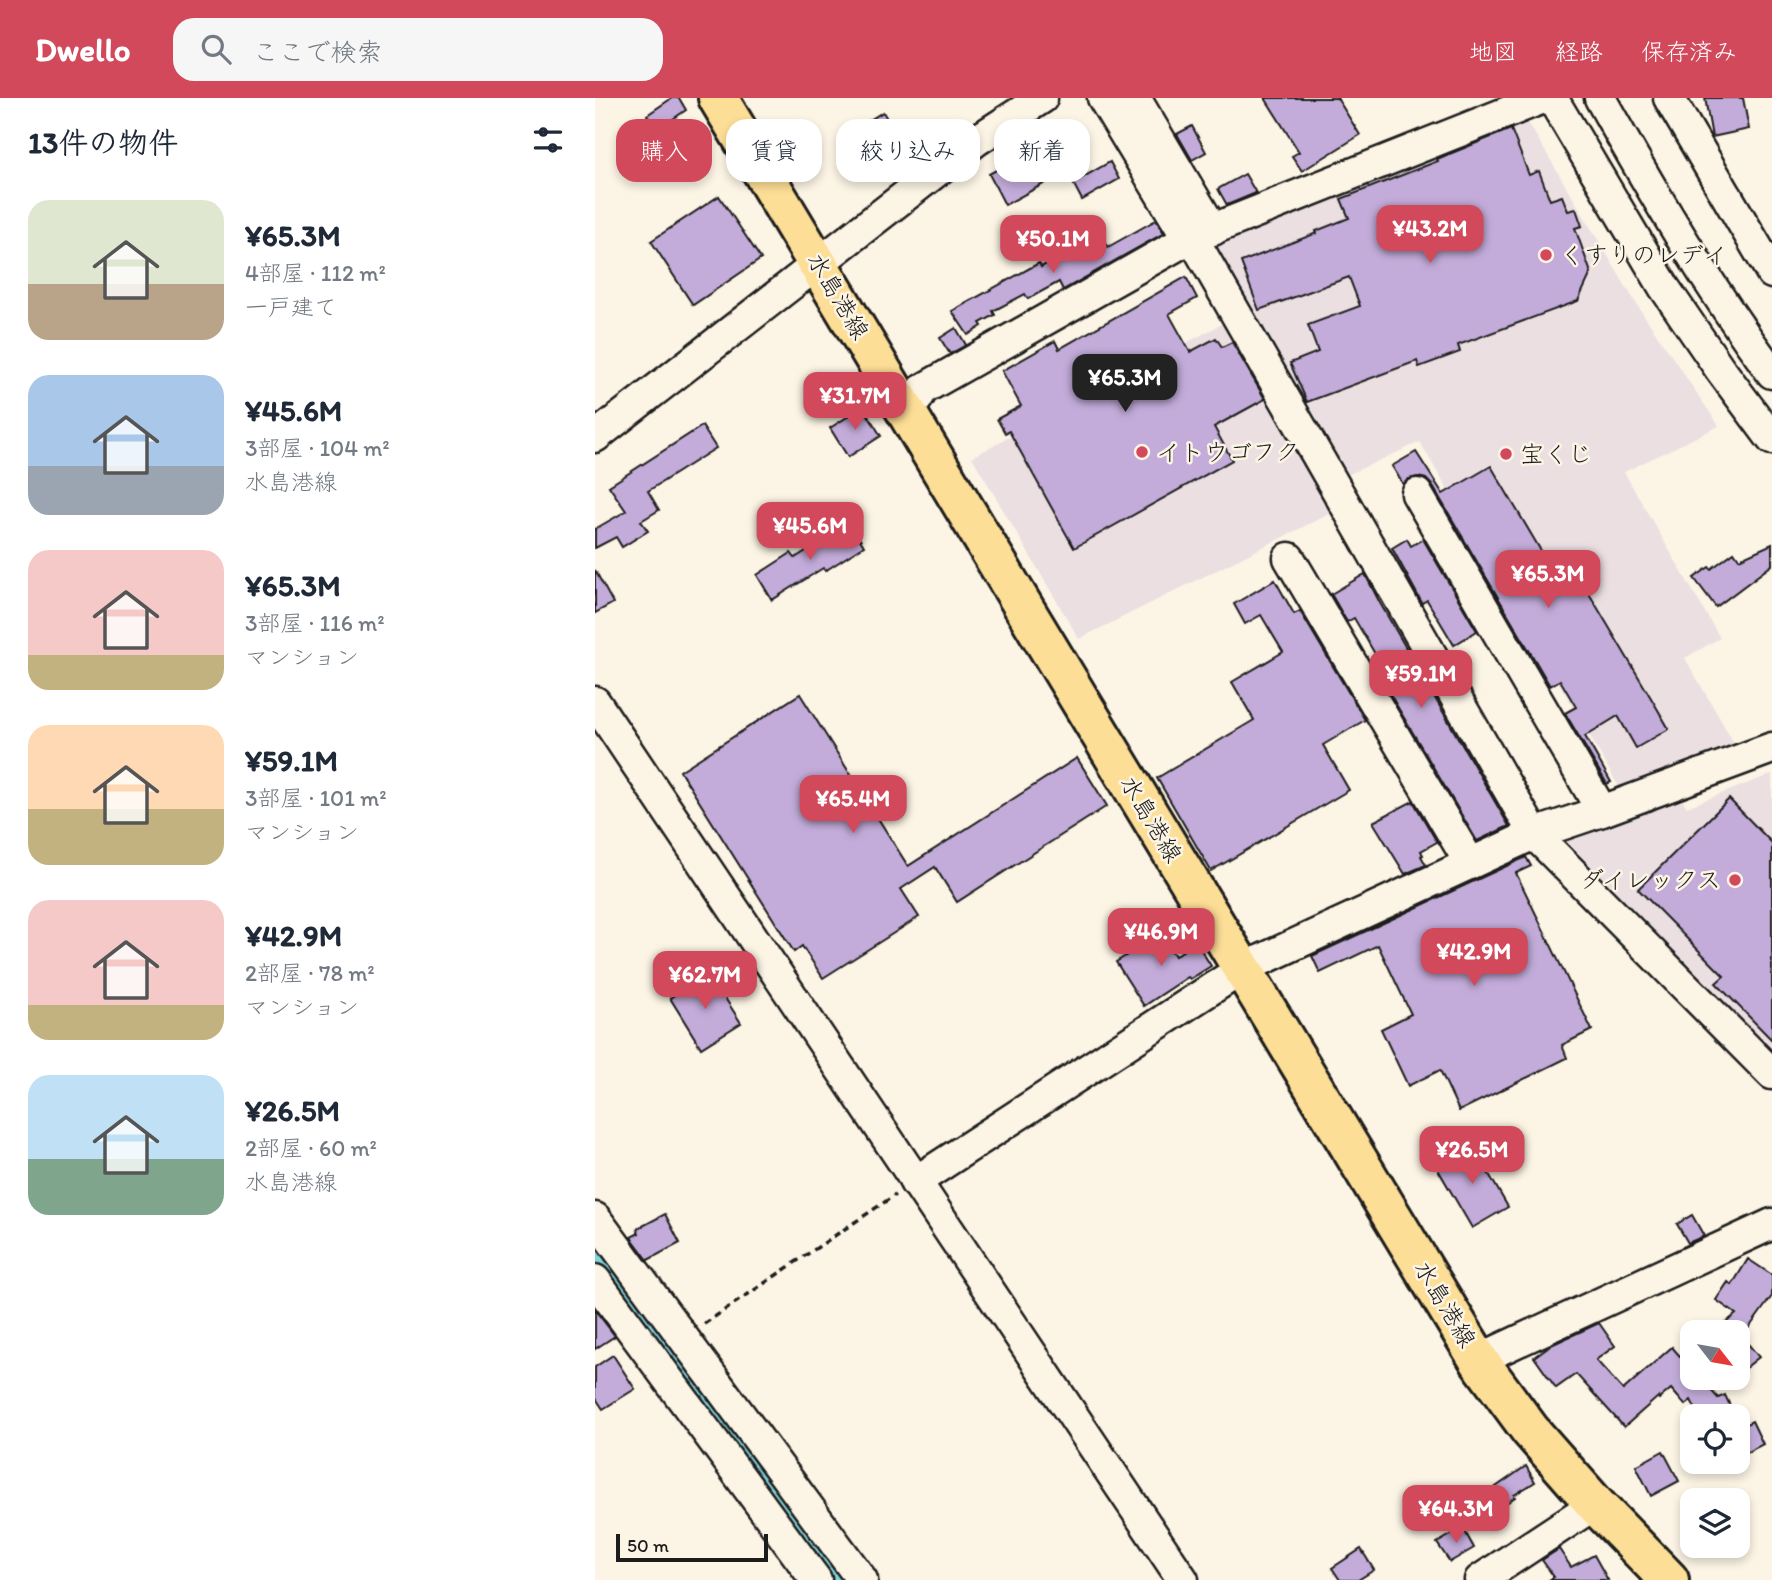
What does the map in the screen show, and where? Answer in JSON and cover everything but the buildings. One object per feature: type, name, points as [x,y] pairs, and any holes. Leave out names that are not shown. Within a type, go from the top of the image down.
[{"type":"main road","name":"水島港線","points":[[718,98],[1480,1362],[1530,1430],[1595,1504],[1669,1580]]},
{"type":"street","points":[[980,137],[1023,98]]},
{"type":"street","points":[[980,138],[1042,98]]},
{"type":"street","points":[[1103,98],[1198,235],[1541,832],[1772,1074]]},
{"type":"street","points":[[1135,98],[1198,235]]},
{"type":"street","points":[[904,406],[917,398],[922,388],[1198,235],[1543,98]]},
{"type":"street","points":[[1552,98],[1664,287],[1772,439]]},
{"type":"street","points":[[1600,98],[1659,205],[1711,288],[1772,373]]},
{"type":"street","points":[[1669,98],[1772,273]]},
{"type":"street","points":[[595,437],[923,182]]},
{"type":"street","points":[[1417,494],[1602,811]]},
{"type":"street","points":[[1289,558],[1470,863]]},
{"type":"street","points":[[595,702],[1183,1580]]},
{"type":"street","points":[[915,1182],[1242,971],[1541,832],[1772,747]]},
{"type":"street","points":[[595,1218],[610,1259],[682,1339],[799,1526],[816,1580]]},
{"type":"street","points":[[1480,1362],[1499,1350],[1772,1224]]},
{"type":"street","points":[[595,1280],[799,1526],[862,1580]]},
{"type":"street","points":[[1480,1580],[1595,1504]]},
{"type":"path","points":[[682,1339],[915,1182]]},
{"type":"shaded area","points":[[1523,114],[1637,305],[1719,426],[1624,472],[1720,638],[1685,658],[1734,743],[1622,792],[1420,442],[1345,476],[1341,508],[1079,639],[972,457],[1248,310],[1207,237]]},
{"type":"shaded area","points":[[1772,774],[1772,1051],[1558,832],[1683,801],[1687,807]]},
{"type":"waterway","points":[[595,1246],[842,1580]]},
{"type":"place","name":"くすりのレデイ","points":[[1546,255]]},
{"type":"place","name":"イトウゴフク","points":[[1142,452]]},
{"type":"place","name":"宝くじ","points":[[1506,454]]},
{"type":"place","name":"ダイレックス","points":[[1735,880]]}]
